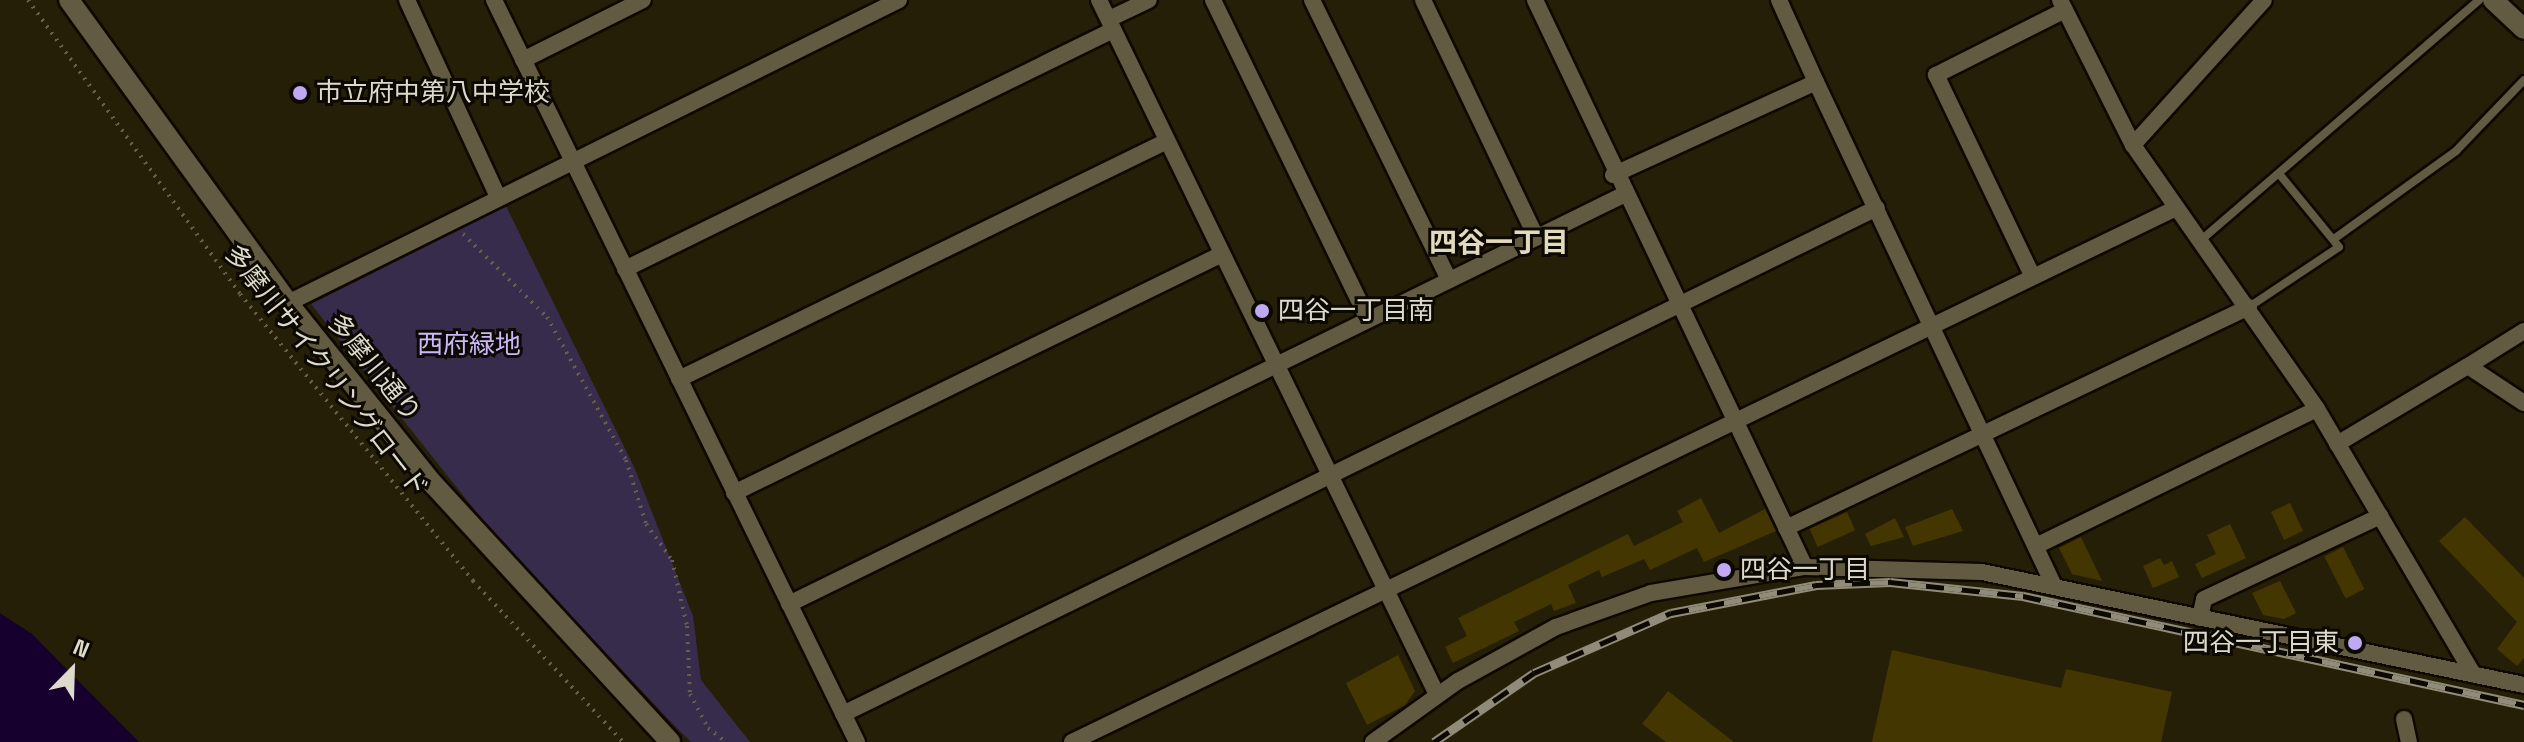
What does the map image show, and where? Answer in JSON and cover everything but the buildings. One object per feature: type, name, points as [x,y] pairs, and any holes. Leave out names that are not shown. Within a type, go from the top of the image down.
[{"type":"street","name":"多摩川通り","points":[[69,0],[288,303],[481,542],[670,742]]},
{"type":"street","points":[[407,0],[497,195]]},
{"type":"street","points":[[494,0],[857,742]]},
{"type":"street","points":[[523,60],[643,0]]},
{"type":"street","points":[[288,303],[497,195],[574,163],[899,0]]},
{"type":"street","points":[[1099,0],[1437,695]]},
{"type":"street","points":[[625,269],[1111,25],[1149,0]]},
{"type":"street","points":[[1213,0],[1368,319]]},
{"type":"street","points":[[1312,0],[1449,280]]},
{"type":"street","points":[[1423,0],[1536,237]]},
{"type":"street","points":[[1535,0],[1613,175],[1805,567]]},
{"type":"street","points":[[1779,0],[2038,545],[2054,586]]},
{"type":"street","points":[[2133,145],[2264,0]]},
{"type":"street","points":[[2493,0],[2524,29]]},
{"type":"street","points":[[2032,275],[1936,75],[2062,5],[2133,145],[2196,244],[2249,307],[2317,409],[2473,674]]},
{"type":"street","points":[[1613,175],[1816,82]]},
{"type":"street","points":[[679,379],[1167,141]]},
{"type":"street","points":[[789,604],[1623,195]]},
{"type":"street","points":[[843,714],[1877,208]]},
{"type":"street","points":[[1072,742],[1932,322],[2174,209]]},
{"type":"street","points":[[734,493],[1222,254]]},
{"type":"street","points":[[1786,528],[2249,307]]},
{"type":"street","points":[[2337,444],[2524,331]]},
{"type":"street","points":[[2468,366],[2524,403]]},
{"type":"street","points":[[2038,545],[2317,409]]},
{"type":"street","points":[[2200,618],[2204,599],[2380,516]]},
{"type":"street","points":[[1362,742],[1379,737],[1437,695],[1498,657],[1602,609],[1717,578],[1805,567],[1920,567],[2054,586],[2524,685]]},
{"type":"street","points":[[2404,719],[2409,742]]},
{"type":"lane","points":[[2196,244],[2280,175],[2479,0]]},
{"type":"lane","points":[[2334,239],[2456,151],[2524,80]]},
{"type":"lane","points":[[2249,307],[2335,254],[2334,239],[2280,175]]},
{"type":"path","name":"多摩川サイクリングロード","points":[[28,0],[240,294],[368,454],[623,742]]},
{"type":"path","points":[[449,221],[547,317],[626,460],[646,524],[672,560],[687,626],[690,694],[726,742]]},
{"type":"green space","name":"西府緑地","points":[[506,206],[635,469],[693,616],[701,680],[750,742],[691,742],[493,533],[311,304]]},
{"type":"shaded area","points":[[0,613],[32,634],[139,742],[0,742]]},
{"type":"railway","points":[[1434,742],[1534,673],[1671,613],[1816,585],[1890,582],[2023,596],[2524,705]]},
{"type":"place","name":"市立府中第八中学校","points":[[300,93]]},
{"type":"place","name":"四谷一丁目南","points":[[1262,311]]},
{"type":"place","name":"四谷一丁目","points":[[1724,570]]},
{"type":"place","name":"四谷一丁目東","points":[[2355,643]]},
{"type":"district","name":"四谷一丁目","points":[[1499,242]]}]
